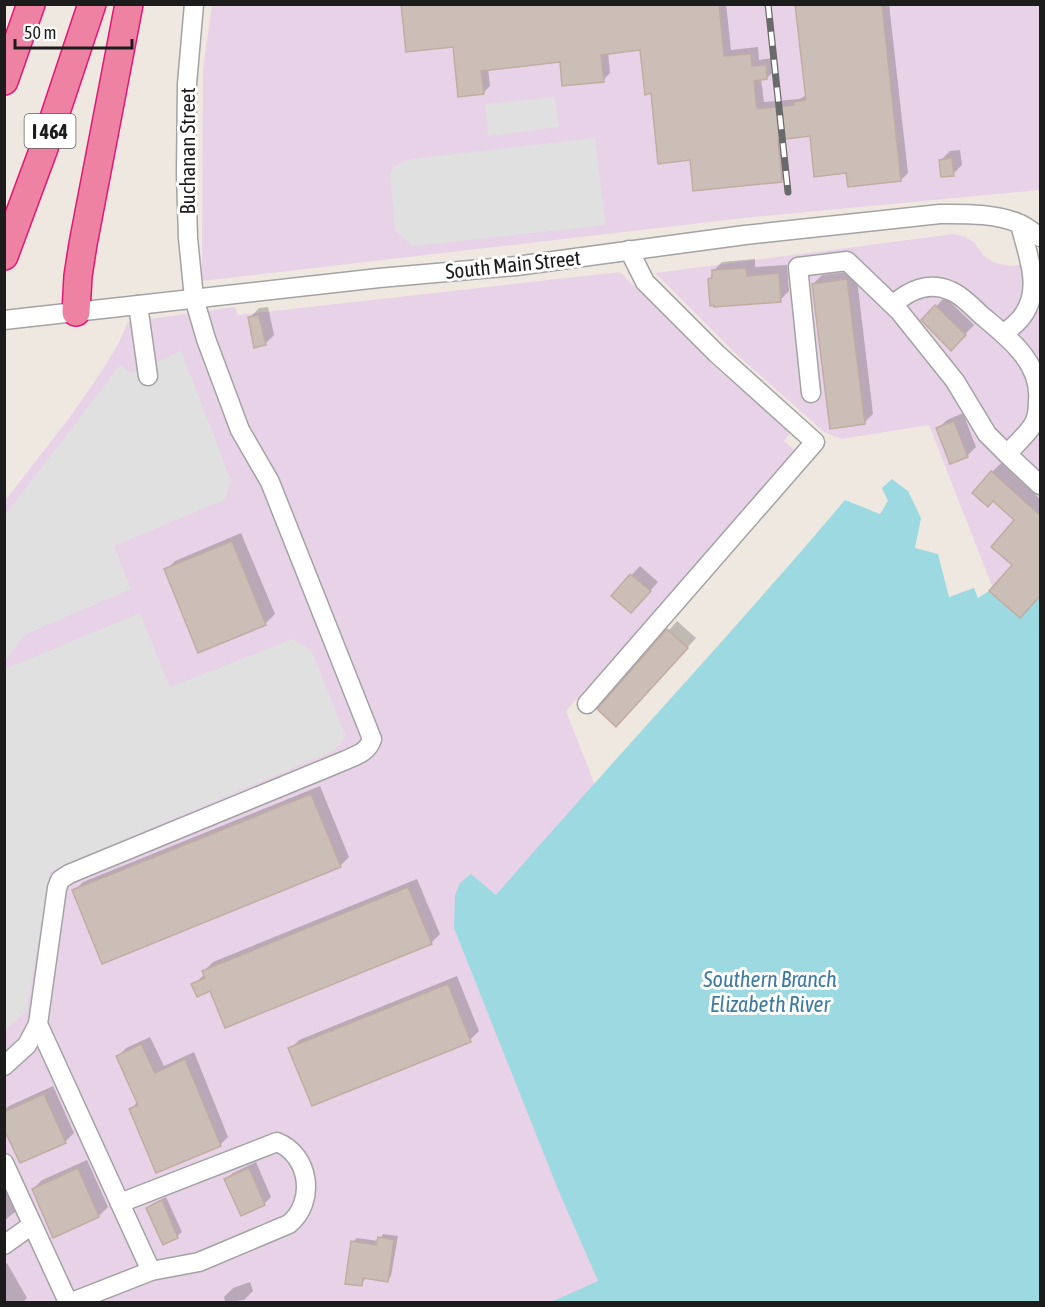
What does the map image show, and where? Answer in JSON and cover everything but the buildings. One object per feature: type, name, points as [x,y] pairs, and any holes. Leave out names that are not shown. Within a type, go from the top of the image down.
[{"type":"highway","points":[[4,81],[31,4]]},
{"type":"highway","name":"I 464","points":[[4,256],[44,148],[92,4]]},
{"type":"highway","points":[[76,312],[83,244],[129,4]]},
{"type":"street","name":"Buchanan Street","points":[[38,1024],[57,888],[64,876],[346,760],[370,747],[372,739],[371,731],[270,482],[240,430],[206,339],[194,298],[188,238],[186,174],[187,84],[194,4]]},
{"type":"street","name":"South Main Street","points":[[4,320],[378,278],[516,266],[745,235],[940,214],[969,214],[1020,224]]},
{"type":"street","points":[[1020,224],[1041,237]]},
{"type":"street","points":[[1004,334],[1022,317],[1033,292],[1034,271],[1020,224]]},
{"type":"street","points":[[586,704],[815,442],[717,354],[645,282],[629,250]]},
{"type":"street","points":[[811,393],[798,267],[846,261],[893,305],[955,381],[987,434],[1041,485]]},
{"type":"street","points":[[893,305],[905,294],[915,289],[934,287],[952,291],[1022,352],[1034,372],[1039,390],[1038,409],[1034,424],[1006,454]]},
{"type":"street","points":[[138,305],[148,376]]},
{"type":"street","points":[[4,1066],[27,1045],[38,1024]]},
{"type":"street","points":[[38,1024],[151,1271]]},
{"type":"street","points":[[4,1163],[70,1302],[151,1271],[199,1262],[289,1224],[298,1216],[307,1196],[307,1184],[295,1155],[287,1146],[277,1142],[120,1203]]},
{"type":"street","points":[[4,1245],[32,1225]]},
{"type":"shaded area","points":[[212,5],[1040,5],[1040,190],[744,218],[202,281],[203,69]]},
{"type":"shaded area","points":[[555,97],[559,127],[488,136],[485,104]]},
{"type":"shaded area","points":[[595,138],[606,225],[413,246],[395,231],[390,174],[393,167],[410,159]]},
{"type":"shaded area","points":[[954,234],[975,243],[983,255],[995,263],[1011,266],[1027,264],[1040,254],[1040,638],[989,591],[992,586],[929,425],[842,439],[824,432],[734,352],[655,273]]},
{"type":"shaded area","points":[[620,272],[719,371],[792,432],[784,441],[797,452],[566,711],[667,968],[741,1302],[5,1302],[4,502],[70,417],[102,371],[128,322],[235,307],[238,315]]},
{"type":"shaded area","points":[[181,351],[231,480],[226,499],[114,546],[131,589],[26,634],[5,661],[5,515],[120,365],[131,373]]},
{"type":"shaded area","points":[[140,613],[170,687],[293,639],[311,650],[346,736],[335,750],[50,871],[26,1012],[5,1030],[5,669]]},
{"type":"water","name":"Southern Branch Elizabeth River","points":[[892,479],[908,491],[921,518],[915,548],[938,554],[949,597],[974,588],[978,598],[989,591],[1020,618],[1040,595],[1040,1302],[551,1302],[598,1281],[557,1187],[454,928],[455,895],[460,883],[471,874],[496,895],[845,500],[880,514],[888,501],[882,488]]},
{"type":"railway","points":[[768,4],[788,192]]}]
